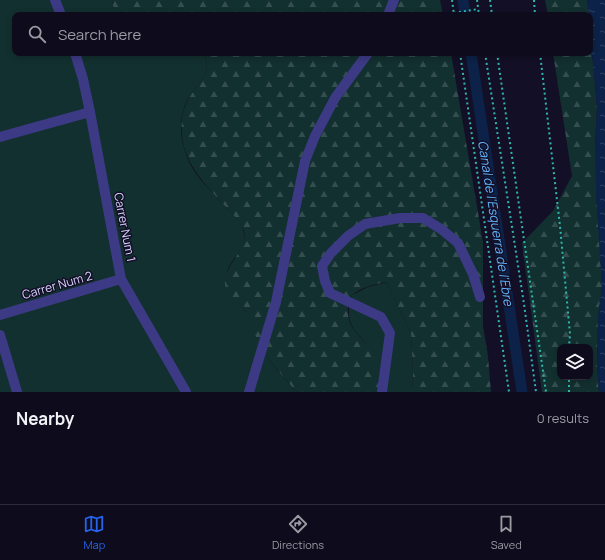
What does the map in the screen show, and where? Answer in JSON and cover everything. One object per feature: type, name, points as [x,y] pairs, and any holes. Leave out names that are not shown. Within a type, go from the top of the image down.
[{"type":"lane","points":[[55,0],[60,12]]},
{"type":"lane","points":[[389,12],[394,0]]},
{"type":"lane","name":"Carrer Num 1","points":[[76,56],[83,79],[90,112],[121,279],[186,392]]},
{"type":"lane","points":[[248,392],[276,302],[305,161],[315,136],[335,98],[366,56]]},
{"type":"lane","points":[[0,137],[90,112]]},
{"type":"lane","points":[[382,392],[390,333],[381,317],[330,293],[325,281],[322,266],[331,253],[348,236],[365,224],[400,218],[423,218],[440,228],[458,243],[473,274],[480,297]]},
{"type":"lane","name":"Carrer Num 2","points":[[0,315],[121,279]]},
{"type":"lane","points":[[0,335],[16,392]]},
{"type":"path","points":[[452,0],[454,12]]},
{"type":"path","points":[[477,0],[478,12]]},
{"type":"path","points":[[490,0],[492,12]]},
{"type":"path","points":[[534,0],[535,12]]},
{"type":"path","points":[[459,12],[478,9]]},
{"type":"path","points":[[460,56],[509,392]]},
{"type":"path","points":[[485,56],[524,304],[536,392]]},
{"type":"path","points":[[497,56],[546,392]]},
{"type":"path","points":[[540,56],[560,226],[570,334],[569,344]]},
{"type":"path","points":[[569,380],[569,392]]},
{"type":"green space","points":[[0,0],[112,0],[114,12],[12,12],[12,56],[205,56],[207,69],[205,75],[189,98],[182,114],[182,141],[188,159],[199,177],[241,223],[244,233],[244,241],[239,253],[231,263],[228,270],[226,278],[227,288],[248,316],[268,358],[297,392],[0,392]]},
{"type":"green space","points":[[112,0],[440,0],[442,12],[114,12]]},
{"type":"green space","points":[[545,0],[587,0],[589,12],[547,12]]},
{"type":"green space","points":[[205,56],[452,56],[483,242],[483,326],[488,356],[491,392],[412,392],[413,373],[411,333],[387,282],[369,286],[355,292],[350,298],[348,305],[348,314],[351,325],[370,350],[374,360],[380,392],[297,392],[280,373],[255,336],[245,311],[226,289],[226,276],[242,248],[244,240],[244,233],[241,224],[204,183],[187,156],[184,145],[182,134],[182,115],[189,97],[205,75],[207,68]]},
{"type":"green space","points":[[553,56],[592,56],[597,108],[595,144],[602,286],[598,317],[597,363],[599,392],[542,392],[522,243],[553,211],[572,176]]},
{"type":"green space","points":[[387,282],[411,333],[413,373],[412,392],[380,392],[377,374],[371,356],[365,343],[354,329],[350,320],[349,306],[352,295],[368,287]]},
{"type":"water","points":[[587,0],[605,0],[605,392],[599,392],[597,363],[598,317],[602,286],[596,197],[595,144],[597,108],[592,56],[593,12],[589,12]]},
{"type":"waterway","name":"Canal de l'Esquerra de l'Ebre","points":[[463,0],[465,12]]},
{"type":"waterway","name":"Canal de l'Esquerra de l'Ebre","points":[[471,56],[522,392]]}]
